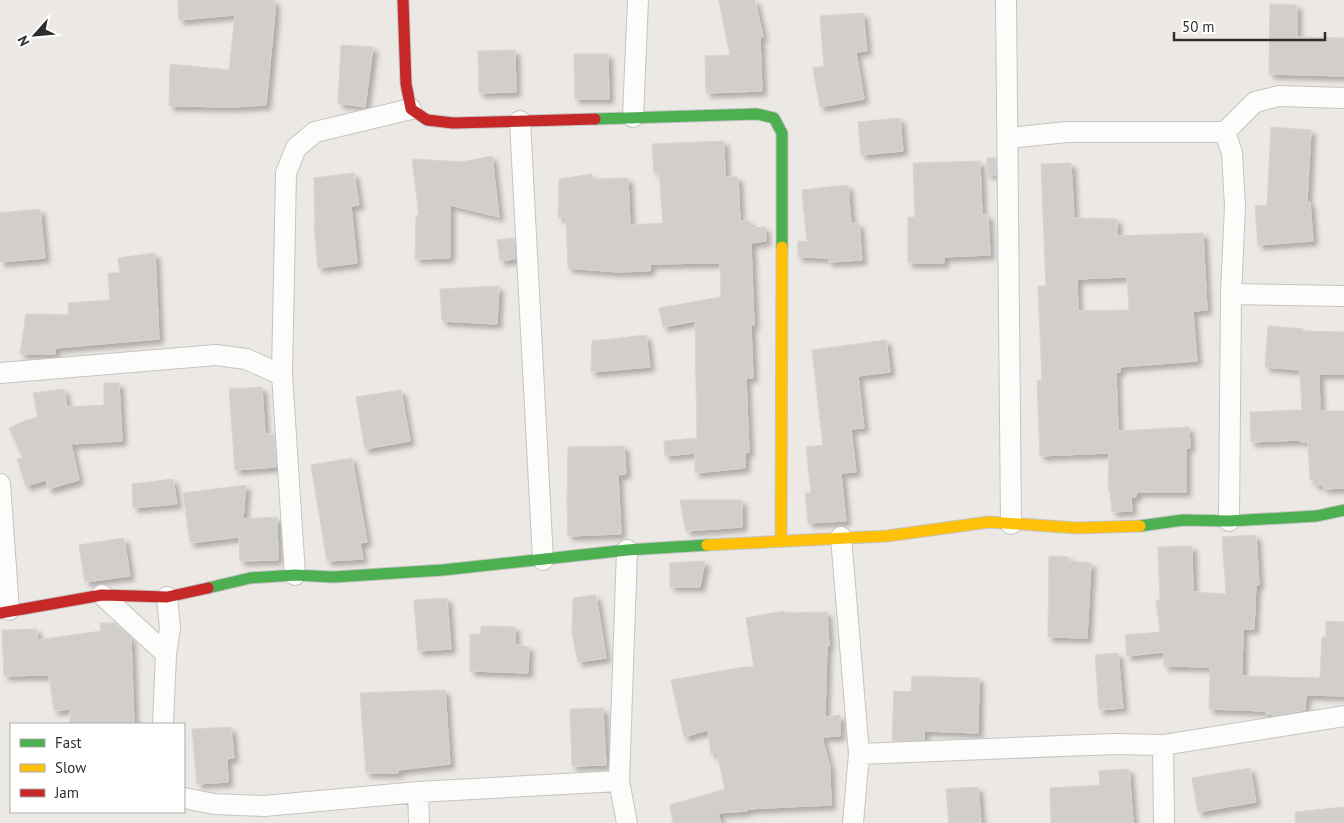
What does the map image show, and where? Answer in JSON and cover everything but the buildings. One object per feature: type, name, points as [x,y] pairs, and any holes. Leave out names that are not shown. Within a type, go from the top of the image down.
[{"type":"street","points":[[403,0],[406,84],[411,109],[427,120],[453,123],[758,114],[774,118],[782,133],[781,540]]},
{"type":"street","points":[[633,117],[638,0]]},
{"type":"street","points":[[1006,0],[1009,138],[1011,524]]},
{"type":"street","points":[[1009,138],[1067,132],[1224,132],[1254,102],[1279,96],[1344,98]]},
{"type":"street","points":[[295,575],[282,375],[286,173],[296,148],[316,132],[411,109]]},
{"type":"street","points":[[520,121],[543,560]]},
{"type":"street","points":[[1224,132],[1232,153],[1236,206],[1231,294],[1229,521]]},
{"type":"street","points":[[1231,294],[1344,296]]},
{"type":"street","points":[[0,374],[216,355],[246,359],[282,375]]},
{"type":"street","points":[[0,484],[5,611],[102,596],[167,597],[250,578],[295,575],[333,577],[434,571],[627,550],[781,540],[887,536],[989,522],[1077,528],[1136,527],[1183,520],[1229,521],[1317,516],[1344,510]]},
{"type":"street","points":[[841,537],[859,754],[854,823]]},
{"type":"street","points":[[627,550],[619,781],[627,823]]},
{"type":"street","points":[[102,596],[166,654]]},
{"type":"street","points":[[163,723],[166,654],[170,628],[167,597]]},
{"type":"street","points":[[859,754],[1115,744],[1163,745],[1344,716]]},
{"type":"street","points":[[1163,745],[1164,823]]},
{"type":"street","points":[[185,798],[214,804],[264,806],[418,792],[619,781]]},
{"type":"street","points":[[418,792],[419,823]]},
{"type":"traffic: fast","points":[[595,119],[757,114],[774,118],[782,133],[782,247]]},
{"type":"traffic: fast","points":[[1140,526],[1183,520],[1229,521],[1317,516],[1344,510]]},
{"type":"traffic: fast","points":[[208,588],[250,578],[295,575],[333,577],[443,570],[627,550],[707,545]]},
{"type":"traffic: slow","points":[[781,540],[782,247]]},
{"type":"traffic: slow","points":[[707,545],[887,536],[989,522],[1077,528],[1140,526]]},
{"type":"traffic: jam","points":[[403,0],[406,84],[411,109],[427,120],[453,123],[595,119]]},
{"type":"traffic: jam","points":[[0,613],[102,595],[167,597],[208,588]]}]
